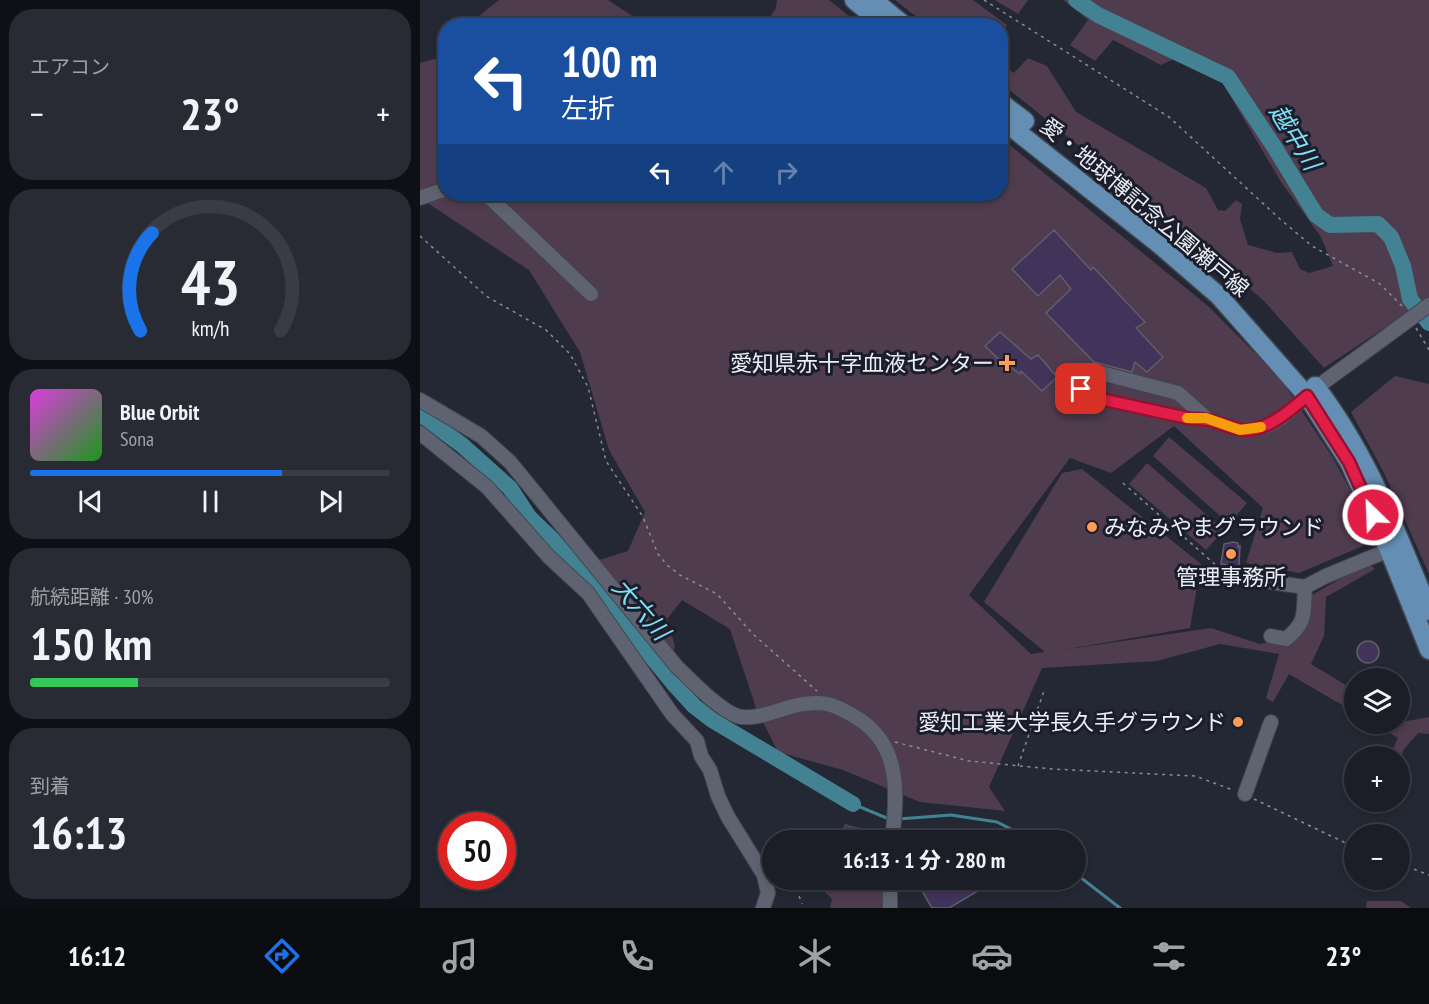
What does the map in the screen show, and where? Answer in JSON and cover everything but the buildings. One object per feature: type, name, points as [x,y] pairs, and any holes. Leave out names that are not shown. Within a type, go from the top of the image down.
[{"type":"main road","points":[[854,0],[876,18]]},
{"type":"main road","points":[[873,0],[895,18]]},
{"type":"main road","name":"愛・地球博記念公園瀬戸線","points":[[1008,108],[1227,287],[1361,456],[1382,498],[1429,611]]},
{"type":"main road","name":"愛・地球博記念公園瀬戸線","points":[[1008,124],[1151,238],[1219,296],[1312,392],[1349,462],[1389,550],[1429,650]]},
{"type":"street","points":[[420,198],[438,192]]},
{"type":"street","points":[[493,201],[591,294]]},
{"type":"street","points":[[1206,418],[1192,419],[1091,397],[1081,389],[1082,376],[1093,370],[1178,393],[1206,418],[1240,430],[1259,428],[1282,417],[1429,305]]},
{"type":"street","points":[[420,400],[481,436],[510,462],[677,667],[722,706],[737,716],[751,717],[805,704],[831,704],[860,719],[882,740],[893,764],[893,830]]},
{"type":"street","points":[[420,433],[487,487],[549,557],[588,593],[672,714],[697,741],[701,756],[710,770],[718,796],[728,817],[764,875],[768,893],[763,908]]},
{"type":"street","points":[[1229,576],[1305,588],[1326,576],[1389,550]]},
{"type":"street","points":[[1271,636],[1286,639],[1299,628],[1303,616],[1305,588]]},
{"type":"street","points":[[1245,794],[1271,722]]},
{"type":"street","points":[[890,890],[890,908]]},
{"type":"path","points":[[984,0],[1170,117],[1312,246],[1380,284],[1402,304],[1407,313]]},
{"type":"path","points":[[420,236],[486,296],[546,330],[570,354],[588,387],[606,461],[643,517],[658,554],[680,575],[717,594],[753,634],[831,704]]},
{"type":"path","points":[[1413,323],[1429,350]]},
{"type":"path","points":[[1123,483],[1229,576]]},
{"type":"path","points":[[1017,766],[1045,688]]},
{"type":"path","points":[[882,740],[969,761],[1194,776],[1245,794],[1263,805],[1344,842]]},
{"type":"path","points":[[1410,868],[1429,875]]},
{"type":"path","points":[[797,890],[802,904]]},
{"type":"shaded area","points":[[499,0],[608,0],[635,18],[477,18]]},
{"type":"shaded area","points":[[777,0],[829,0],[851,18],[770,18],[776,8]]},
{"type":"shaded area","points":[[895,0],[973,0],[997,18],[918,18]]},
{"type":"shaded area","points":[[995,0],[1028,0],[1018,14]]},
{"type":"shaded area","points":[[1063,0],[1429,0],[1429,298],[1324,368],[1264,301],[1186,232],[1008,89],[1008,69],[1014,73],[1028,58],[1047,66],[1076,112],[1206,188],[1218,210],[1225,211],[1236,200],[1242,204],[1240,219],[1248,245],[1277,253],[1292,252],[1300,269],[1309,273],[1333,266],[1321,237],[1281,182],[1222,82],[1176,58],[1161,65],[1113,40],[1095,61],[1070,45],[1088,20]]},
{"type":"shaded area","points":[[438,58],[438,201],[1008,201],[1008,144],[1208,306],[1280,378],[1333,458],[1377,540],[1299,573],[1246,563],[1263,508],[1174,426],[1111,473],[1070,458],[969,595],[1031,654],[1045,652],[984,602],[1062,473],[1082,469],[1201,564],[1190,628],[1062,650],[1211,628],[1260,644],[1298,637],[1310,596],[1368,563],[1375,569],[1326,597],[1324,636],[1311,664],[1344,684],[1344,706],[1289,674],[1273,702],[1266,698],[1279,654],[1220,644],[1157,661],[1042,668],[989,787],[1005,811],[920,802],[843,770],[778,752],[756,708],[730,629],[682,600],[667,619],[675,646],[672,653],[599,560],[628,551],[645,512],[609,450],[580,352],[529,270],[420,198],[420,63]]},
{"type":"shaded area","points":[[1395,376],[1429,384],[1429,574],[1383,471],[1351,412]]},
{"type":"shaded area","points":[[1169,437],[1247,503],[1229,524],[1153,456]]},
{"type":"shaded area","points":[[1147,463],[1224,530],[1206,550],[1129,484]]},
{"type":"shaded area","points":[[1429,717],[1429,734],[1418,733],[1407,746],[1394,746],[1398,738],[1391,734],[1410,734],[1410,720]]},
{"type":"shaded area","points":[[845,824],[861,828],[861,830],[841,830]]},
{"type":"shaded area","points":[[823,890],[883,890],[885,892],[886,908],[830,908],[832,899]]},
{"type":"shaded area","points":[[1367,901],[1401,901],[1411,908],[1366,908]]},
{"type":"waterway","name":"越中川","points":[[1076,0],[1098,15],[1228,77],[1316,215],[1330,225],[1378,224],[1391,237],[1403,266],[1410,299],[1429,323]]},
{"type":"waterway","name":"大六川","points":[[420,414],[462,445],[510,488],[529,517],[552,539],[694,706],[712,720],[853,804]]},
{"type":"waterway","points":[[853,804],[889,819]]},
{"type":"waterway","points":[[898,819],[951,815],[997,822],[1013,830]]},
{"type":"waterway","points":[[1086,882],[1120,908]]},
{"type":"slow traffic","points":[[1187,418],[1206,418],[1240,430],[1261,427]]},
{"type":"place","name":"愛知県赤十字血液センター","points":[[1007,363]]},
{"type":"place","name":"みなみやまグラウンド","points":[[1092,527]]},
{"type":"place","name":"管理事務所","points":[[1231,554]]},
{"type":"place","name":"愛知工業大学長久手グラウンド","points":[[1238,722]]},
{"type":"route","points":[[1081,389],[1091,397],[1110,402],[1192,419],[1206,418],[1240,430],[1259,428],[1282,417],[1307,396],[1349,462],[1373,515]]}]
